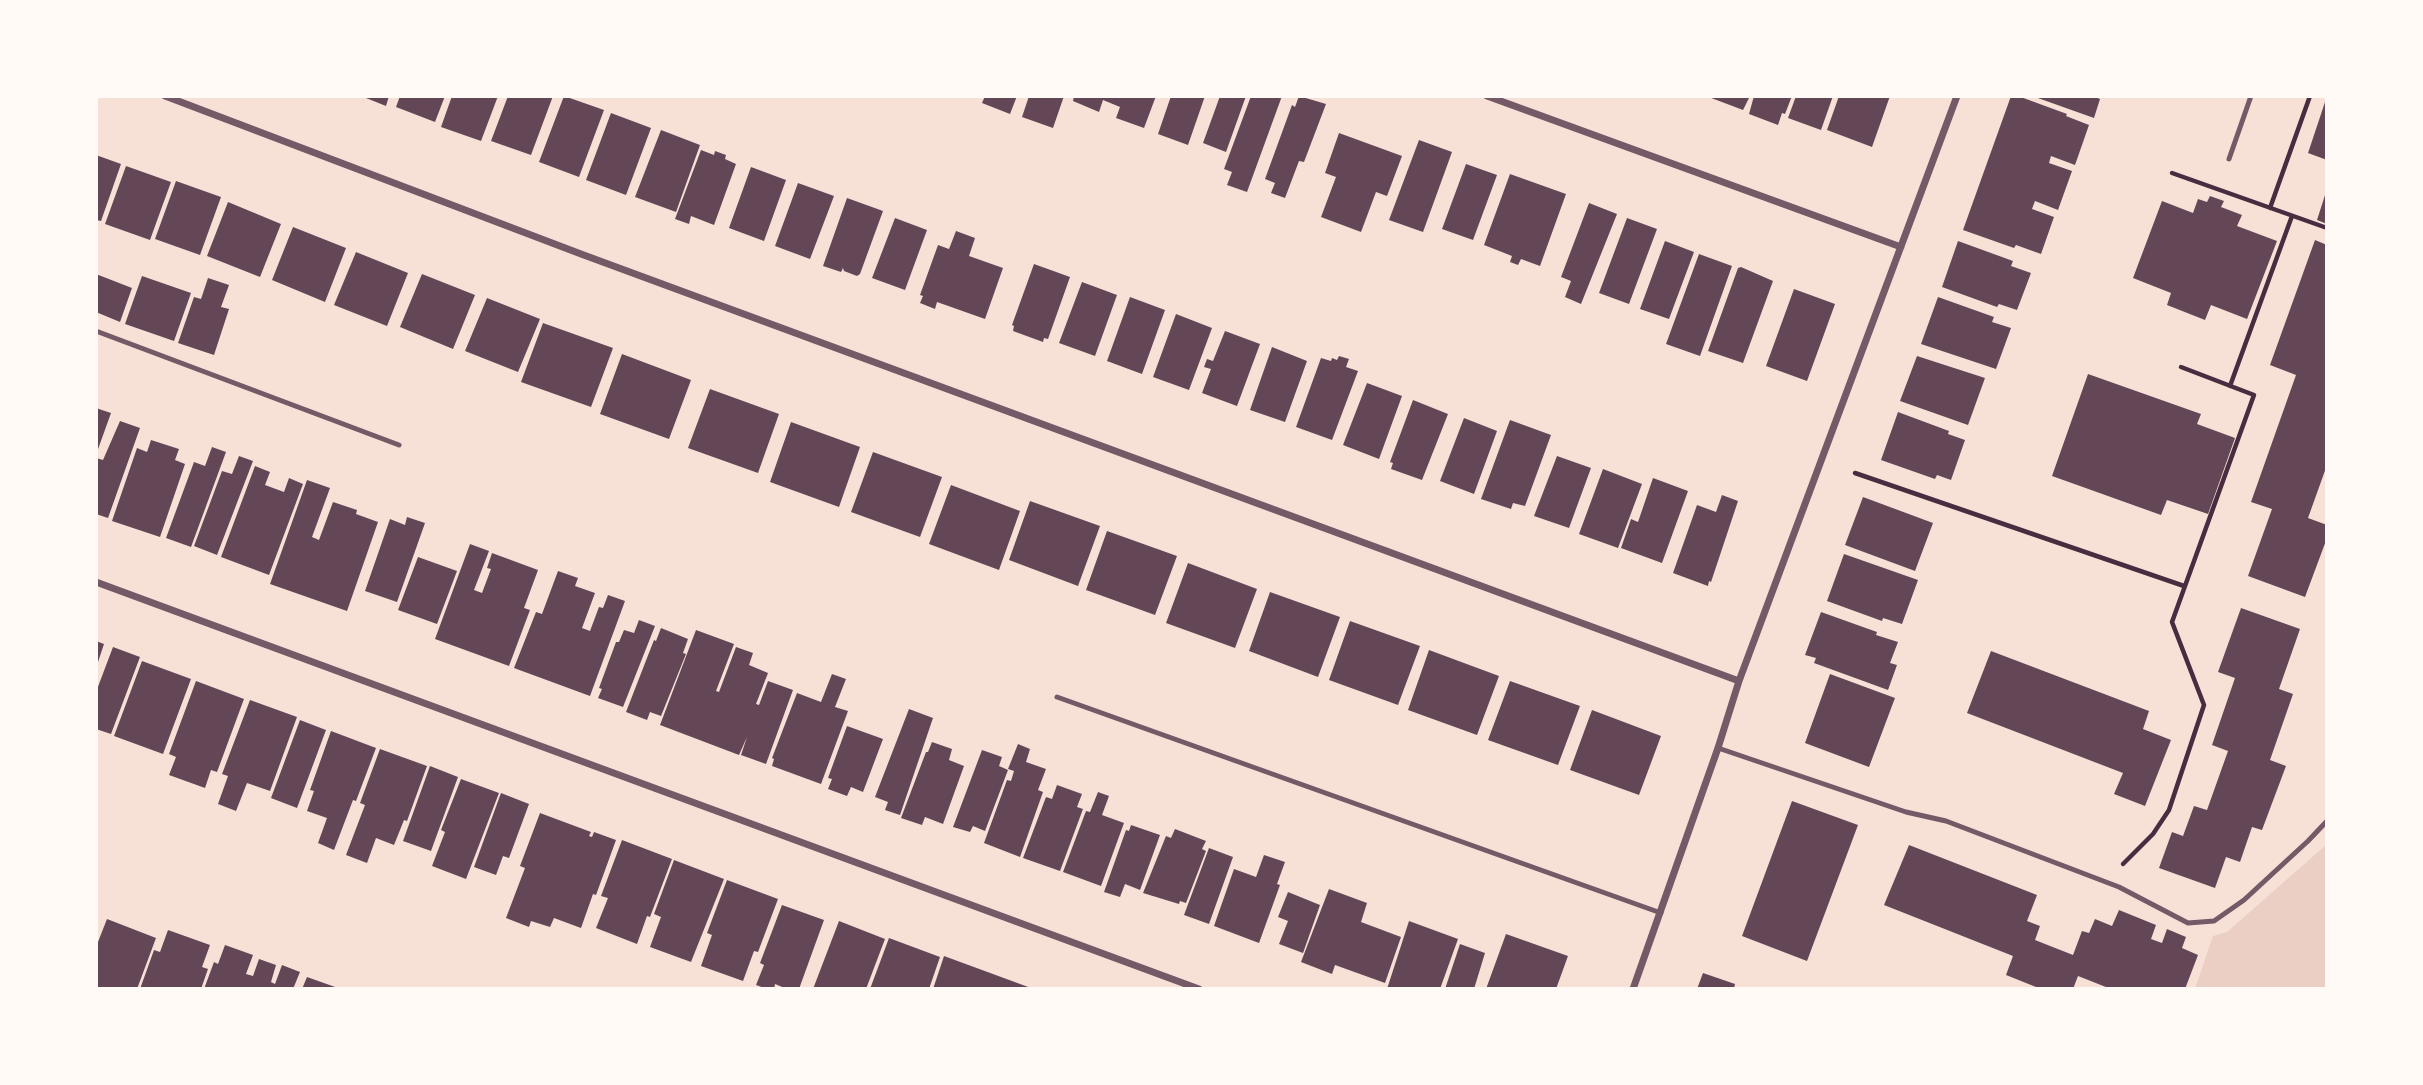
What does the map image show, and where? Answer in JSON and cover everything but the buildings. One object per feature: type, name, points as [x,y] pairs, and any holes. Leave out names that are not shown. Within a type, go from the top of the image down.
[{"type":"street","points":[[165,96],[581,254],[1739,681]]},
{"type":"street","points":[[1487,96],[1901,247]]},
{"type":"street","points":[[1633,989],[1739,681],[1957,96]]},
{"type":"street","points":[[96,582],[1199,989]]},
{"type":"lane","points":[[2230,159],[2251,96]]},
{"type":"lane","points":[[96,331],[399,444]]},
{"type":"lane","points":[[1057,697],[1661,913]]},
{"type":"lane","points":[[1718,748],[1906,812],[1959,826],[2119,887],[2188,923],[2214,921],[2244,900],[2327,821]]},
{"type":"path","points":[[2270,208],[2309,96]]},
{"type":"path","points":[[2172,173],[2327,228]]},
{"type":"path","points":[[2230,386],[2292,216]]},
{"type":"path","points":[[2123,864],[2153,834],[2169,810],[2204,705],[2172,622],[2254,395],[2180,367]]},
{"type":"path","points":[[1855,473],[2184,586]]},
{"type":"shaded area","points":[[2327,844],[2327,989],[2195,989],[2213,936],[2227,932]]}]
